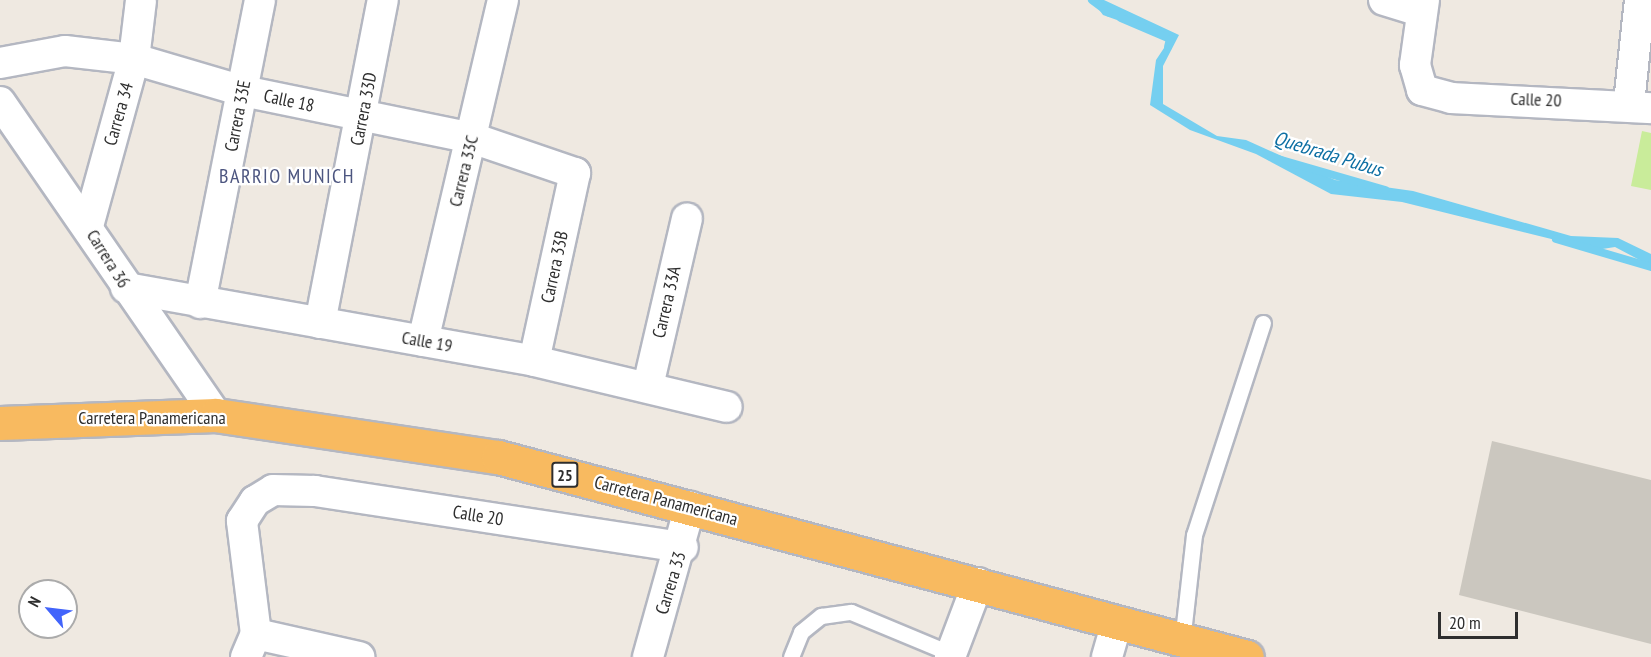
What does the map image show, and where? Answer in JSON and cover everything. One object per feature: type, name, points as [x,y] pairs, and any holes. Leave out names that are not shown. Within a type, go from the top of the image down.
[{"type":"highway","name":"Carretera Panamericana","points":[[0,423],[216,415],[498,457],[978,583],[1116,625],[1247,657]]},
{"type":"street","name":"Carrera 34","points":[[88,226],[134,59],[141,0]]},
{"type":"street","name":"Carrera 33E","points":[[200,303],[260,0]]},
{"type":"street","name":"Carrera 33D","points":[[320,323],[364,117],[383,0]]},
{"type":"street","name":"Carrera 33C","points":[[423,341],[503,0]]},
{"type":"street","points":[[1384,0],[1422,5]]},
{"type":"street","points":[[1640,0],[1640,105]]},
{"type":"street","name":"Calle 20","points":[[1422,5],[1415,65],[1422,90],[1451,98],[1640,105]]},
{"type":"street","name":"Calle 18","points":[[0,63],[64,51],[134,59],[243,91],[472,138],[575,173]]},
{"type":"street","name":"Carrera 36","points":[[0,102],[88,226],[126,288],[216,415]]},
{"type":"street","name":"Carrera 33B","points":[[534,361],[575,173]]},
{"type":"street","name":"Carrera 33A","points":[[648,386],[687,218]]},
{"type":"street","name":"Calle 19","points":[[126,288],[534,361],[648,386],[726,407]]},
{"type":"street","name":"Calle 20","points":[[251,645],[242,520],[255,501],[273,490],[315,491],[683,547]]},
{"type":"street","name":"Carrera 33","points":[[648,657],[683,547],[690,507]]},
{"type":"street","points":[[951,655],[978,583]]},
{"type":"street","points":[[1107,657],[1116,625]]},
{"type":"street","points":[[251,645],[359,657]]},
{"type":"lane","points":[[1182,642],[1194,535],[1263,323]]},
{"type":"lane","points":[[791,657],[801,632],[821,616],[851,612],[951,655]]},
{"type":"green space","points":[[1642,131],[1651,133],[1651,190],[1631,186]]},
{"type":"water","points":[[1092,0],[1104,0],[1179,35],[1163,66],[1163,104],[1217,136],[1246,140],[1335,180],[1413,191],[1571,236],[1618,238],[1651,254],[1651,266],[1615,247],[1596,250],[1402,202],[1331,194],[1256,154],[1190,130],[1150,105],[1156,60],[1170,39],[1103,15]]},
{"type":"building","points":[[1492,441],[1651,480],[1651,644],[1459,595]]},
{"type":"waterway","name":"Quebrada Pubus","points":[[1092,0],[1109,13]]},
{"type":"waterway","name":"Quebrada Pubus","points":[[1121,18],[1170,39],[1168,47]]},
{"type":"waterway","name":"Quebrada Pubus","points":[[1271,157],[1385,190]]},
{"type":"waterway","name":"Quebrada Pubus","points":[[1556,239],[1651,267]]},
{"type":"district","name":"BARRIO MUNICH","points":[[287,176]]}]
